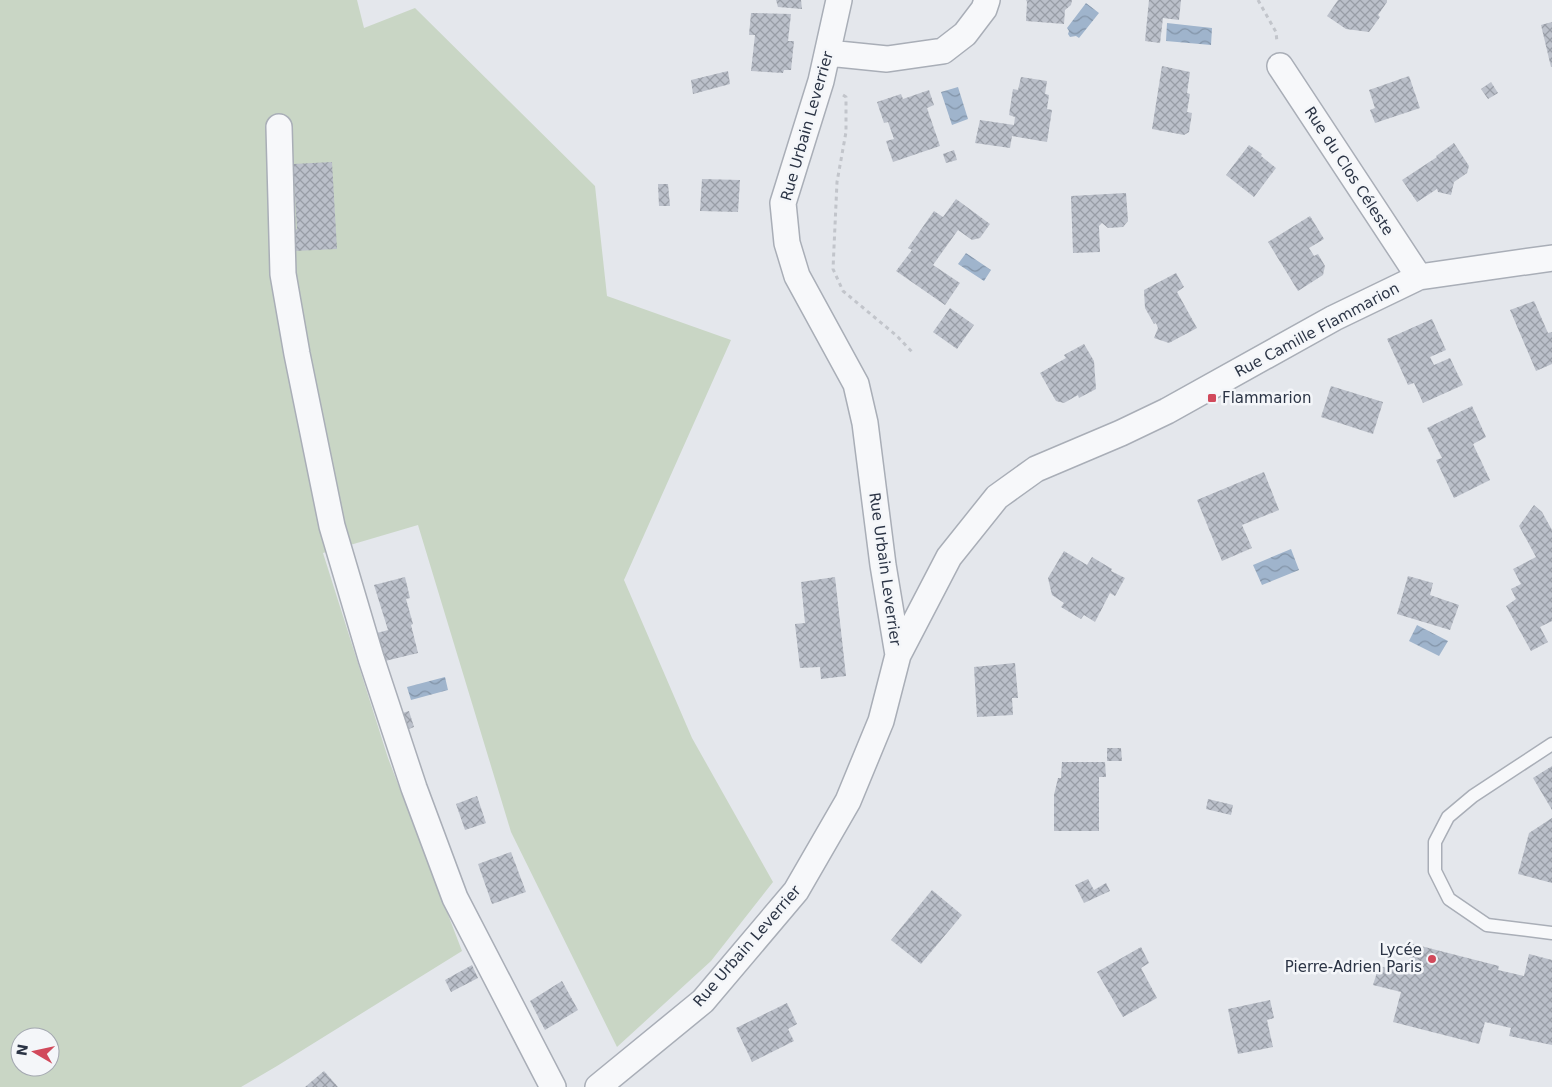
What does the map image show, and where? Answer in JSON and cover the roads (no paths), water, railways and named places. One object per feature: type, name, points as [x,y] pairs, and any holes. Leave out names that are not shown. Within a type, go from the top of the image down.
[{"type":"street","name":"Rue Urbain Leverrier","points":[[598,1087],[703,1001],[796,891],[848,801],[881,721],[898,655],[883,565],[865,423],[856,384],[797,276],[787,243],[783,203],[821,81],[839,0]]},
{"type":"street","points":[[828,53],[887,59],[943,50],[965,34],[984,9],[986,0]]},
{"type":"street","name":"Rue du Clos Céleste","points":[[1280,66],[1419,277]]},
{"type":"street","points":[[279,127],[283,274],[297,354],[332,526],[371,658],[411,779],[455,898],[553,1087]]},
{"type":"street","name":"Rue Camille Flammarion","points":[[898,655],[949,558],[997,497],[1036,469],[1167,411],[1334,318],[1419,277],[1552,258]]},
{"type":"lane","points":[[1552,744],[1473,796],[1448,817],[1435,842],[1435,871],[1449,899],[1487,925],[1552,933]]},
{"type":"water","points":[[1086,3],[1099,13],[1079,38],[1076,36],[1070,37],[1067,28]]},
{"type":"water","points":[[1167,23],[1212,28],[1211,45],[1166,41]]},
{"type":"water","points":[[958,87],[968,119],[952,125],[941,92]]},
{"type":"water","points":[[966,253],[991,270],[984,281],[958,264]]},
{"type":"water","points":[[1291,549],[1299,570],[1262,585],[1253,565]]},
{"type":"water","points":[[1417,625],[1448,641],[1439,656],[1409,641]]},
{"type":"water","points":[[445,677],[448,690],[411,700],[407,687]]},
{"type":"place","name":"Flammarion","points":[[1212,398]]},
{"type":"place","name":"Lycée Pierre-Adrien Paris","points":[[1432,959]]}]
